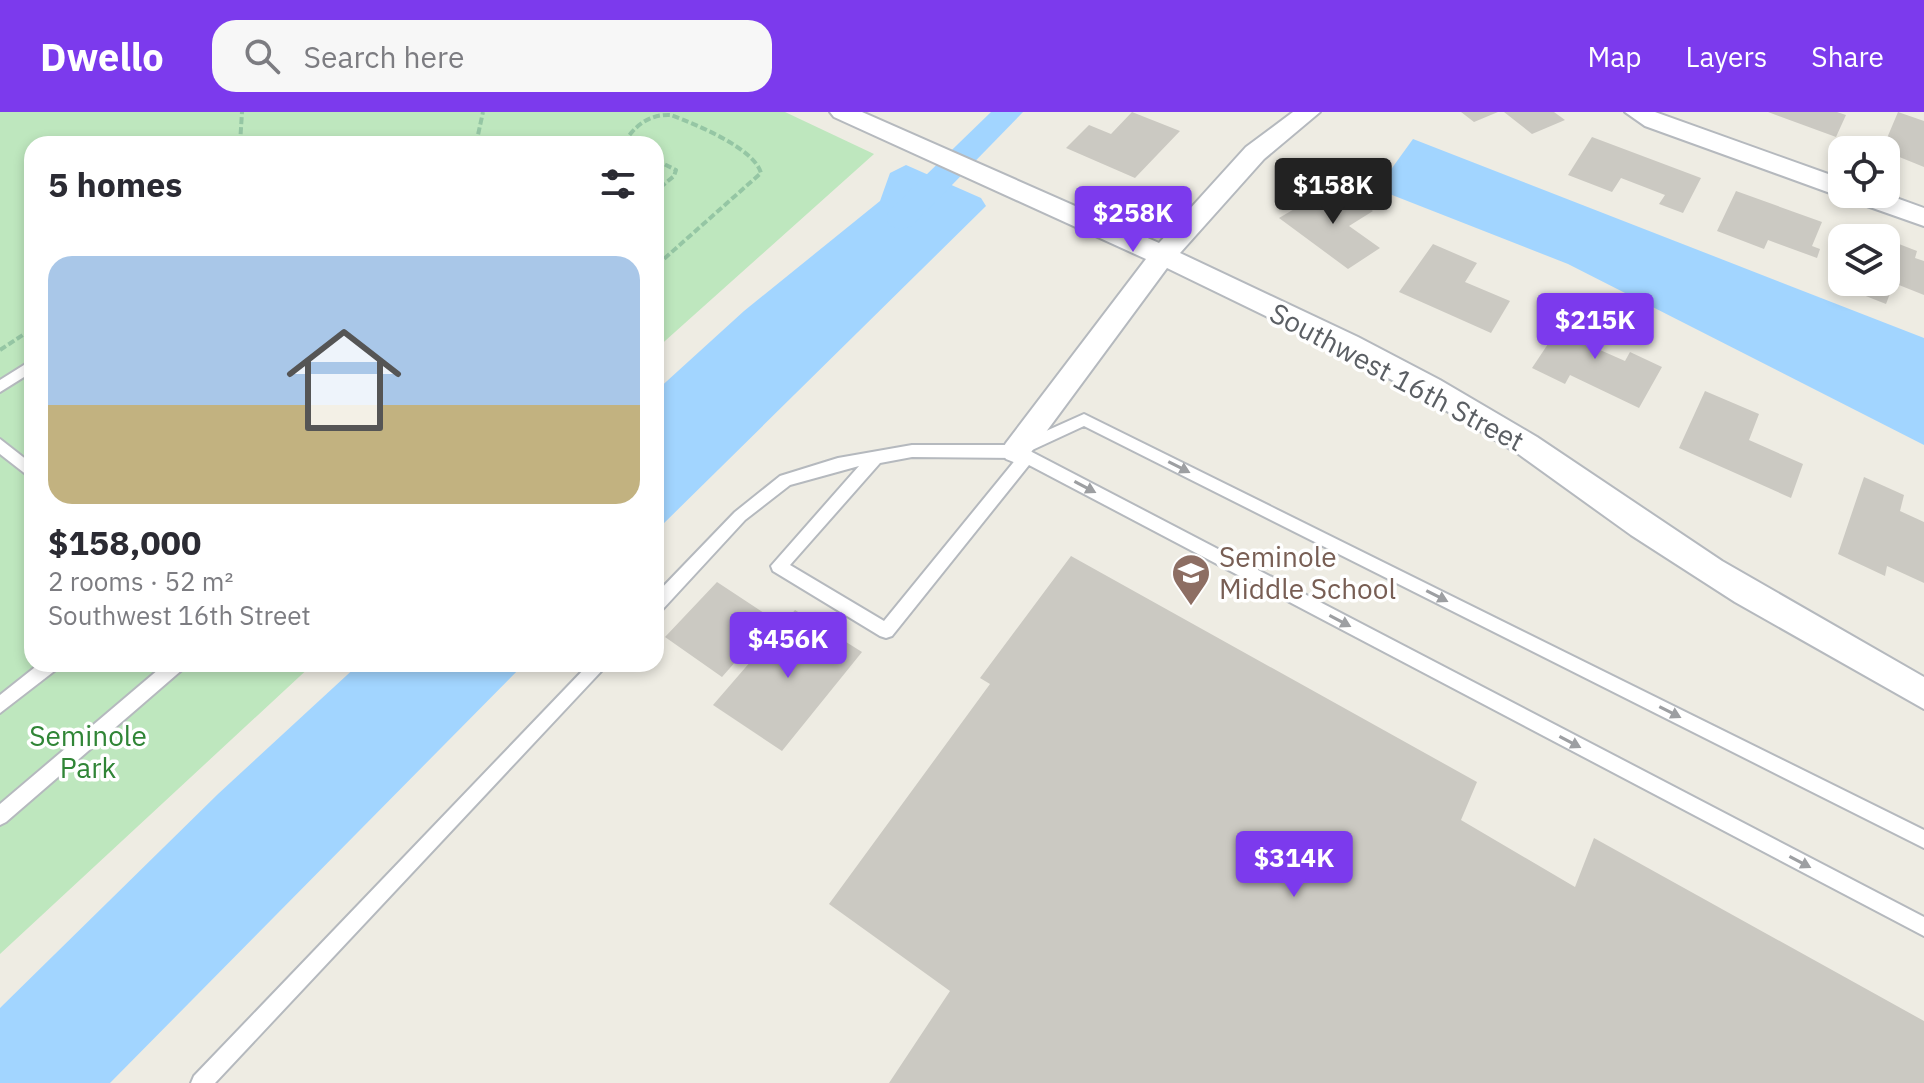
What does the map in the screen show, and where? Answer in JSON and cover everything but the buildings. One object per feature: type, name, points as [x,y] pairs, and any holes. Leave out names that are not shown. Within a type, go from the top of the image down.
[{"type":"street","name":"Southwest 16th Street","points":[[842,112],[1163,255],[1342,342],[1511,435],[1643,527],[1924,694]]},
{"type":"street","points":[[1021,454],[1163,255],[1255,153],[1308,112]]},
{"type":"street","points":[[1637,112],[1653,121],[1828,183]]},
{"type":"street","points":[[1899,208],[1924,217]]},
{"type":"lane","points":[[0,387],[24,370]]},
{"type":"lane","points":[[876,457],[779,566],[886,631],[1021,454],[1084,420],[1924,839]]},
{"type":"lane","points":[[0,445],[24,466]]},
{"type":"lane","points":[[664,597],[740,516],[785,480],[838,464],[912,451],[1021,454],[1924,927]]},
{"type":"lane","points":[[0,705],[41,672]]},
{"type":"lane","points":[[0,816],[168,672]]},
{"type":"lane","points":[[201,1083],[592,672]]},
{"type":"path","points":[[240,136],[242,112]]},
{"type":"path","points":[[478,136],[483,112]]},
{"type":"path","points":[[628,136],[632,129],[653,116],[669,114],[747,154],[759,164],[761,173],[664,259]]},
{"type":"path","points":[[664,164],[676,170],[664,184]]},
{"type":"path","points":[[0,350],[24,334]]},
{"type":"green space","name":"Seminole Park","points":[[0,112],[785,112],[874,154],[664,342],[664,136],[24,136],[24,672],[304,672],[0,954]]},
{"type":"water","points":[[1413,139],[1924,338],[1924,445],[1568,264],[1387,193],[1379,186]]},
{"type":"water","points":[[906,165],[981,198],[986,206],[664,523],[664,384],[744,311],[880,201],[890,173]]},
{"type":"water","points":[[350,672],[516,672],[110,1083],[0,1083],[0,1008],[218,794]]},
{"type":"waterway","points":[[901,218],[1008,112]]},
{"type":"place","name":"Seminole Middle School","points":[[1191,607]]}]
